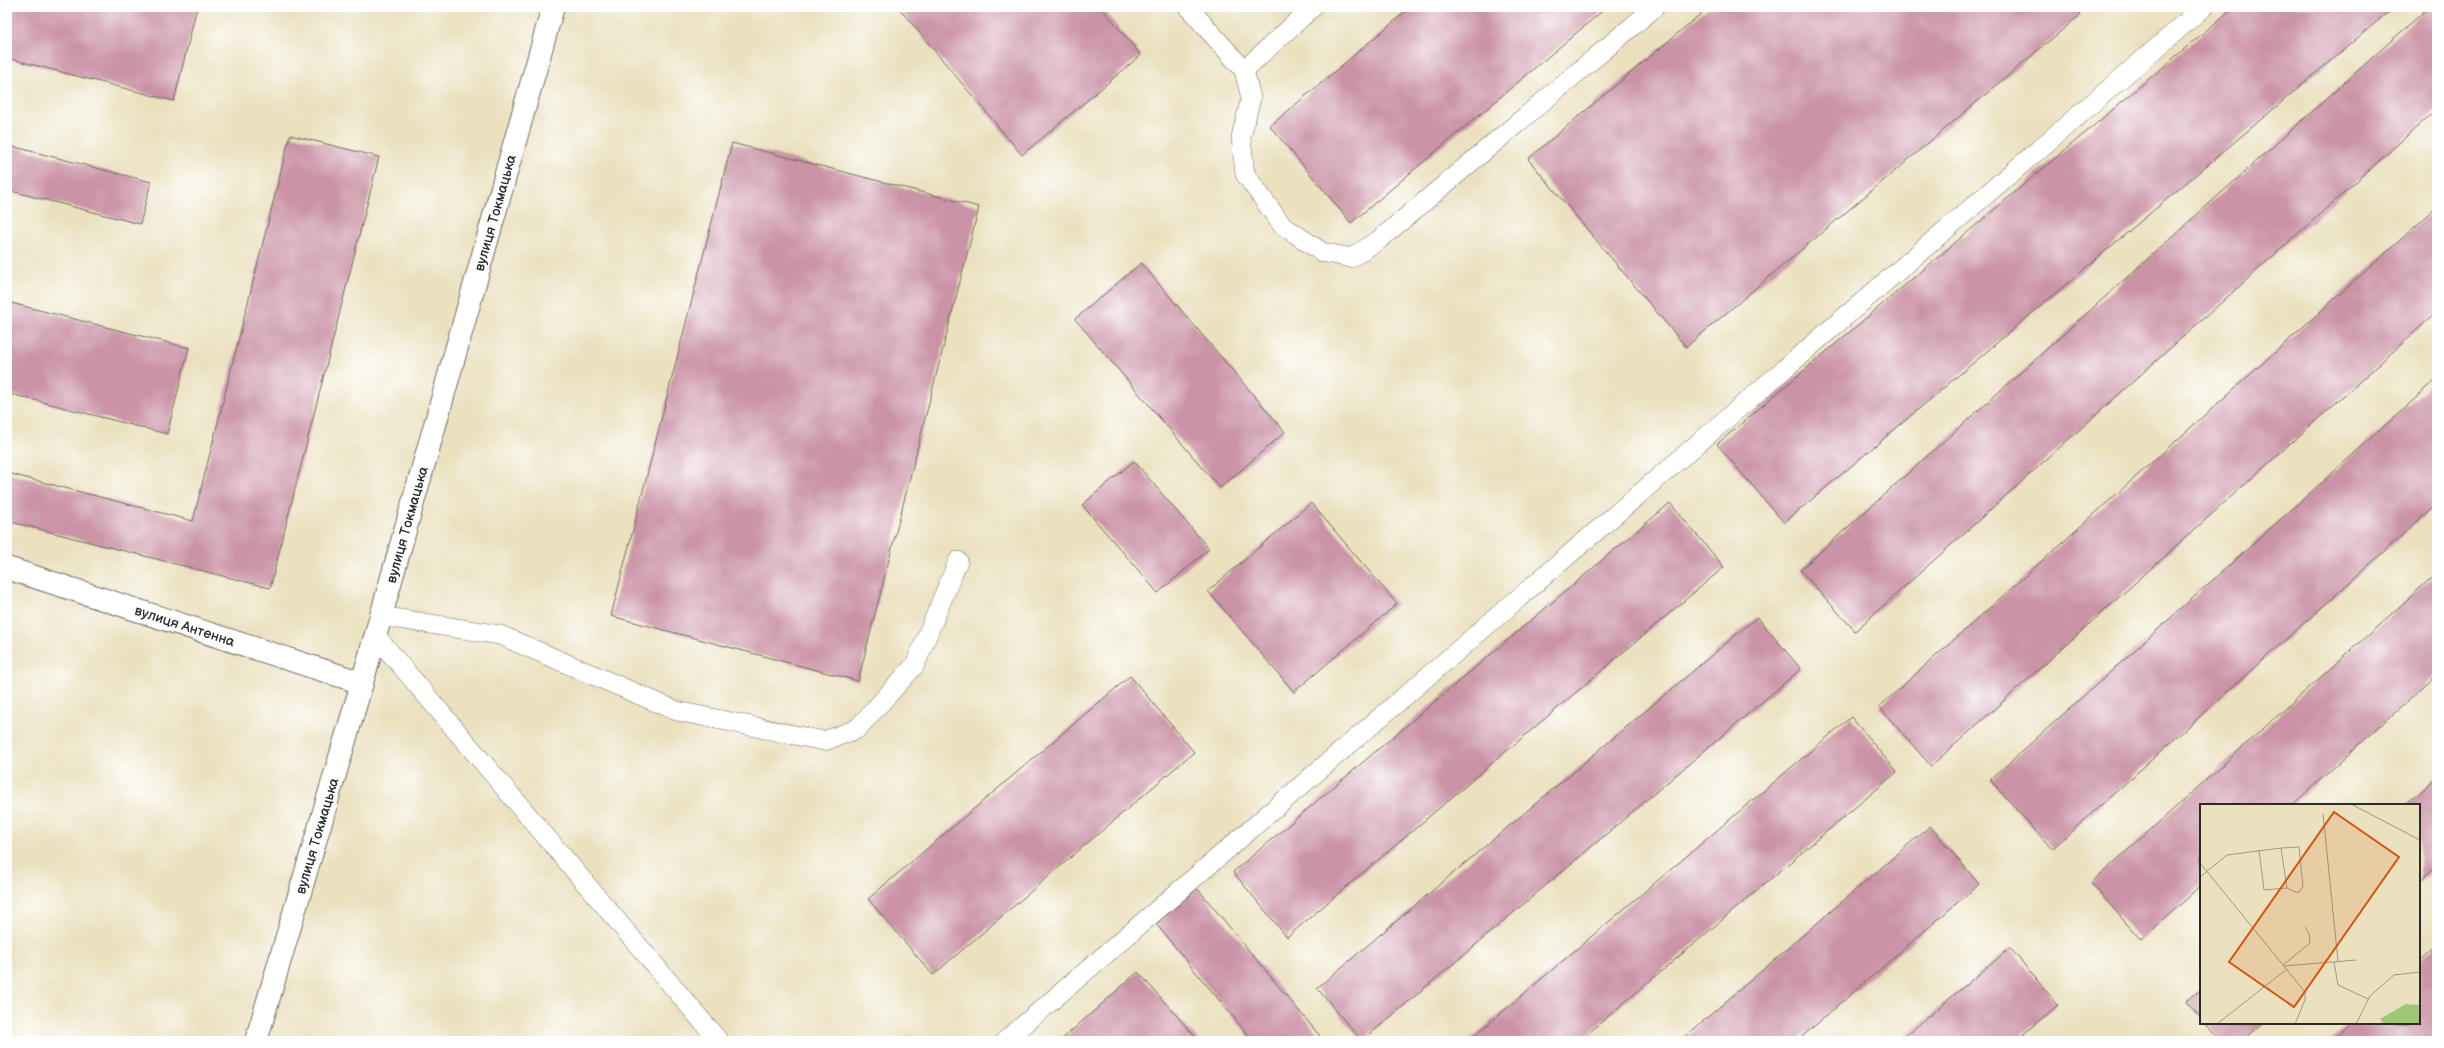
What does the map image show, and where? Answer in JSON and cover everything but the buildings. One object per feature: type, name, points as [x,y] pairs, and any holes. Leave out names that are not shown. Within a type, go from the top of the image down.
[{"type":"street","name":"вулиця Токмацька","points":[[256,1041],[362,683],[553,7]]},
{"type":"street","name":"вулиця Антенна","points":[[7,568],[362,683]]},
{"type":"lane","points":[[1188,7],[1244,70],[1251,98],[1241,137],[1245,174],[1282,225],[1322,252],[1351,258],[1380,238],[1655,7]]},
{"type":"lane","points":[[1244,70],[1313,7]]},
{"type":"lane","points":[[1005,1041],[2204,7]]},
{"type":"lane","points":[[378,626],[500,635],[677,711],[824,742],[858,729],[915,665],[958,561]]},
{"type":"lane","points":[[378,626],[719,1041]]}]
